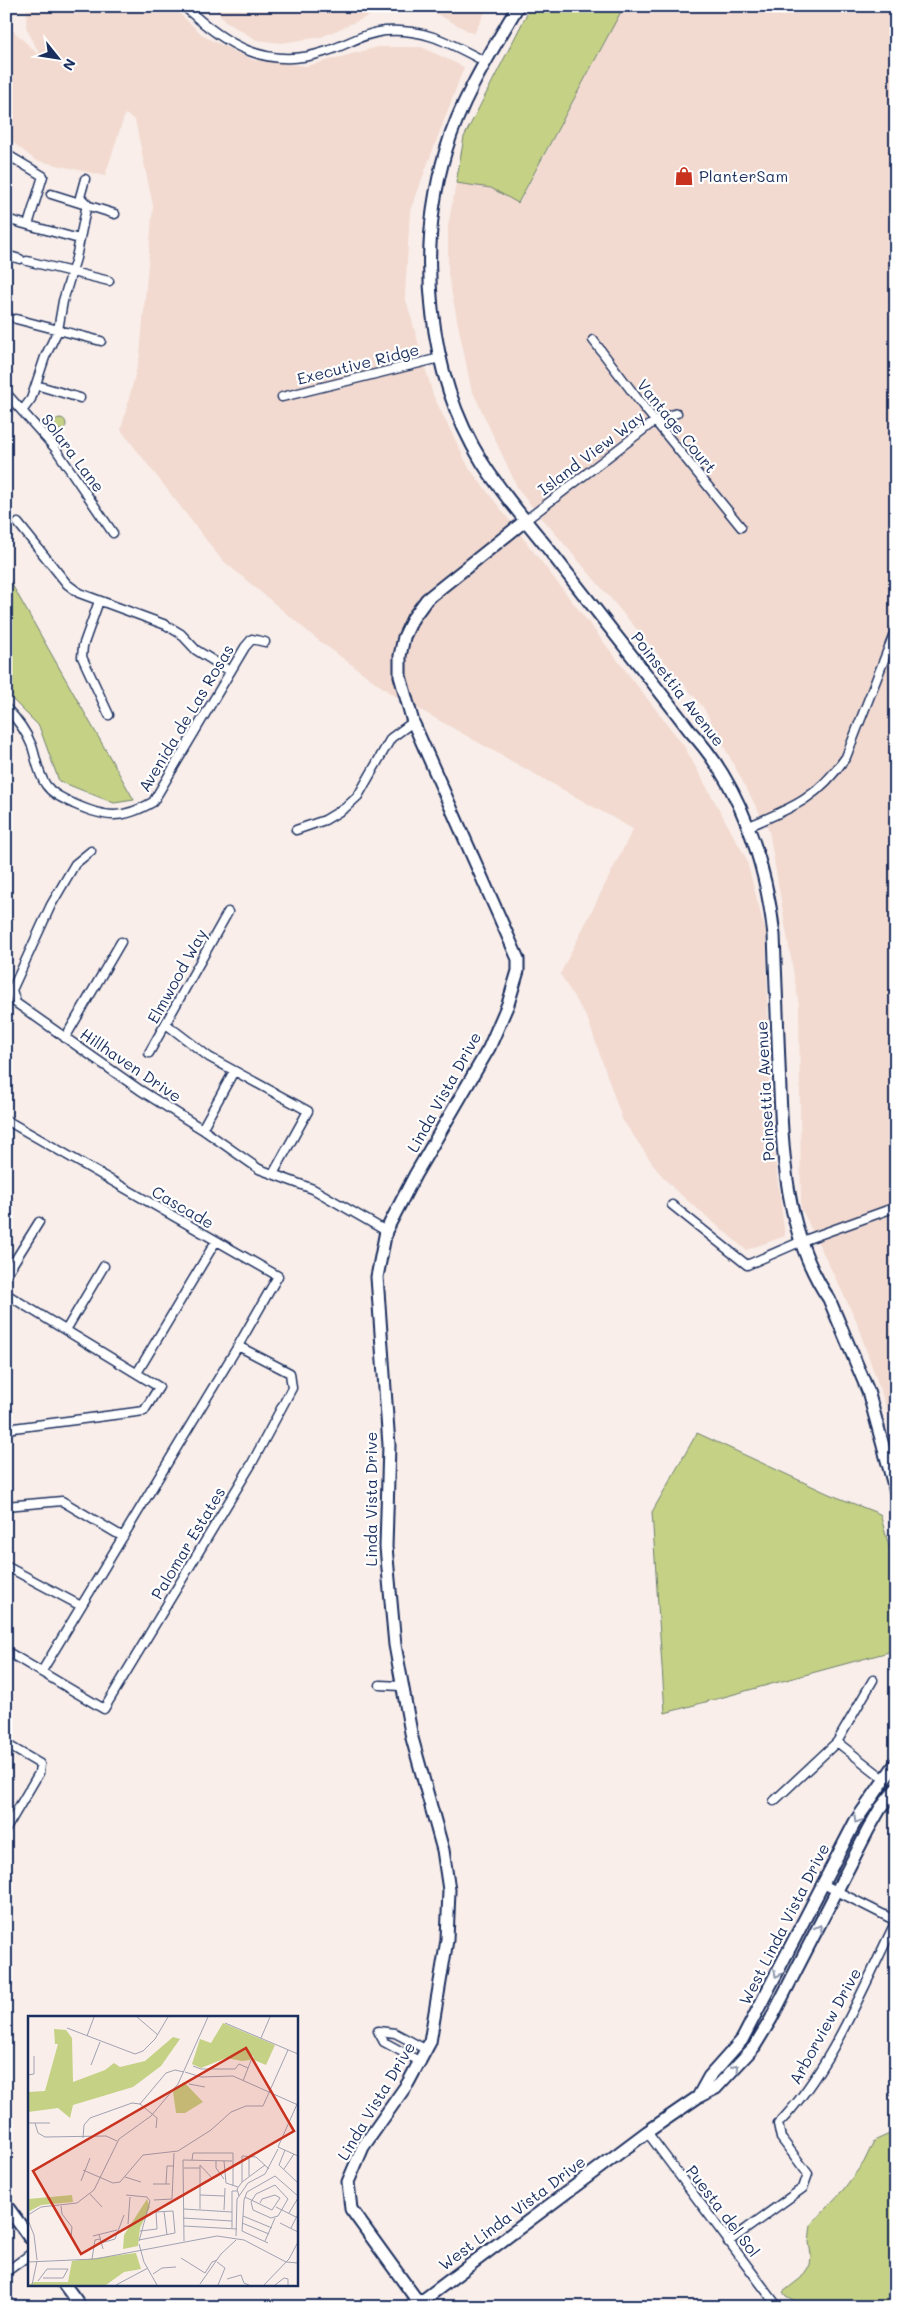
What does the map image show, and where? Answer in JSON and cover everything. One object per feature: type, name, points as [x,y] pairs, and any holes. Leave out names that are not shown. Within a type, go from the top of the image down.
[{"type":"main road","name":"Poinsettia Avenue","points":[[518,6],[459,113],[446,151],[432,210],[429,265],[432,311],[440,358],[455,406],[481,461],[690,730],[705,746],[735,798],[757,852],[771,906],[774,935],[782,1141],[796,1220],[808,1257],[821,1287],[829,1299],[868,1390],[896,1493]]},
{"type":"main road","name":"Linda Vista Drive","points":[[418,2305],[351,2209],[348,2182],[363,2147],[421,2062],[430,2042],[447,1940],[449,1890],[443,1850],[412,1738],[401,1686],[395,1644],[386,1547],[389,1445],[376,1297],[376,1277],[386,1231],[415,1176],[489,1048],[508,1004],[518,971],[515,950],[413,722],[400,676],[400,656],[404,637],[413,618],[427,599],[526,520]]},
{"type":"main road","name":"West Linda Vista Drive","points":[[698,2097],[709,2077],[742,2040],[855,1822],[883,1778],[896,1763]]},
{"type":"main road","name":"West Linda Vista Drive","points":[[418,2305],[647,2132],[698,2097],[716,2088],[754,2047],[838,1893],[871,1825],[896,1789]]},
{"type":"main road","points":[[6,2205],[28,2236]]},
{"type":"main road","points":[[65,2286],[81,2307]]},
{"type":"street","points":[[184,6],[208,30],[254,54],[277,58],[301,57],[324,52],[367,34],[384,31],[414,31],[439,37],[486,62]]},
{"type":"street","points":[[6,154],[44,176],[28,225]]},
{"type":"street","points":[[85,180],[80,197],[88,204]]},
{"type":"street","points":[[51,194],[115,214]]},
{"type":"street","points":[[22,411],[31,399],[45,358],[58,330],[63,302],[72,273],[88,204]]},
{"type":"street","points":[[6,219],[79,239]]},
{"type":"street","points":[[6,255],[109,281]]},
{"type":"street","points":[[11,317],[50,330],[58,330],[101,341]]},
{"type":"street","name":"Vantage Court","points":[[594,340],[741,527]]},
{"type":"street","name":"Executive Ridge","points":[[282,397],[440,358]]},
{"type":"street","points":[[36,385],[80,398]]},
{"type":"street","name":"Solara Lane","points":[[6,393],[62,457],[113,533]]},
{"type":"street","name":"Island View Way","points":[[526,520],[656,420],[677,413]]},
{"type":"street","points":[[18,523],[67,584],[79,593],[166,625],[181,634],[196,650],[230,671]]},
{"type":"street","points":[[99,601],[83,646],[82,657],[109,716]]},
{"type":"street","points":[[747,828],[802,802],[815,794],[833,776],[846,757],[896,629]]},
{"type":"street","name":"Avenida de Las Rosas","points":[[6,708],[24,729],[46,785],[57,796],[95,813],[123,816],[136,812],[153,802],[162,791],[230,671],[252,639],[265,642]]},
{"type":"street","points":[[296,830],[326,820],[345,808],[358,796],[391,738],[413,722]]},
{"type":"street","name":"Hillhaven Drive","points":[[91,851],[75,864],[51,905],[12,990],[16,1003],[140,1090],[202,1129],[259,1169],[313,1189],[386,1231]]},
{"type":"street","name":"Elmwood Way","points":[[149,1053],[228,912]]},
{"type":"street","points":[[65,1038],[121,942]]},
{"type":"street","points":[[166,1024],[209,1057],[308,1111],[273,1174]]},
{"type":"street","points":[[202,1129],[234,1071]]},
{"type":"street","name":"Cascade","points":[[6,1120],[278,1276],[238,1346]]},
{"type":"street","points":[[672,1205],[747,1265],[802,1241],[896,1207]]},
{"type":"street","points":[[6,1275],[39,1222]]},
{"type":"street","points":[[136,1373],[216,1241]]},
{"type":"street","points":[[66,1330],[104,1266]]},
{"type":"street","points":[[6,1294],[159,1387],[144,1411],[6,1429]]},
{"type":"street","points":[[6,1652],[42,1671],[238,1346]]},
{"type":"street","name":"Palomar Estates","points":[[42,1671],[104,1709],[196,1558],[251,1465],[292,1388],[290,1373],[238,1346]]},
{"type":"street","points":[[6,1506],[62,1501],[123,1537]]},
{"type":"street","points":[[6,1566],[81,1606]]},
{"type":"street","points":[[774,1802],[837,1742],[873,1680]]},
{"type":"street","points":[[380,1685],[401,1686]]},
{"type":"street","points":[[837,1742],[883,1778]]},
{"type":"street","points":[[6,1744],[40,1764],[39,1773],[6,1830]]},
{"type":"street","name":"Arborview Drive","points":[[728,2242],[803,2188],[808,2174],[781,2138],[778,2124],[794,2108],[828,2057],[896,1921],[823,1884]]},
{"type":"street","points":[[421,2062],[384,2042],[378,2031],[395,2033],[427,2050]]},
{"type":"street","name":"Puesta del Sol","points":[[647,2132],[778,2307]]},
{"type":"street","points":[[6,2272],[28,2256]]},
{"type":"shaded area","points":[[27,6],[171,6],[205,37],[253,60],[307,66],[378,47],[421,47],[464,67],[410,211],[405,296],[433,395],[469,468],[684,746],[746,858],[766,933],[770,1122],[785,1236],[746,1250],[674,1189],[657,1170],[622,1119],[588,1020],[560,974],[633,829],[390,693],[318,640],[221,559],[121,430],[140,355],[153,206],[135,120],[125,114],[105,176],[35,160],[16,145],[6,133],[6,24],[41,57],[26,27]]},
{"type":"shaded area","points":[[213,6],[378,6],[378,12],[321,37],[281,43],[257,40],[226,22]]},
{"type":"shaded area","points":[[422,6],[488,6],[474,34]]},
{"type":"shaded area","points":[[624,6],[896,6],[896,1435],[855,1318],[801,1208],[799,1005],[769,831],[703,707],[519,491],[471,388],[448,275],[448,226],[456,183],[491,188],[519,203]]},
{"type":"green space","points":[[531,6],[624,6],[518,203],[491,188],[456,183],[464,137]]},
{"type":"green space","points":[[58,418],[62,418],[66,424],[62,430],[58,430],[54,426],[54,422]]},
{"type":"green space","points":[[6,574],[134,800],[114,803],[59,781],[39,726],[6,693]]},
{"type":"green space","points":[[697,1433],[829,1494],[880,1514],[896,1571],[896,1650],[665,1713],[652,1512]]},
{"type":"green space","points":[[896,2131],[896,2307],[806,2307],[786,2296],[783,2292],[801,2278],[810,2265],[809,2242],[811,2224],[843,2190],[864,2162],[874,2141]]},
{"type":"place","name":"PlanterSam","points":[[684,176]]}]
